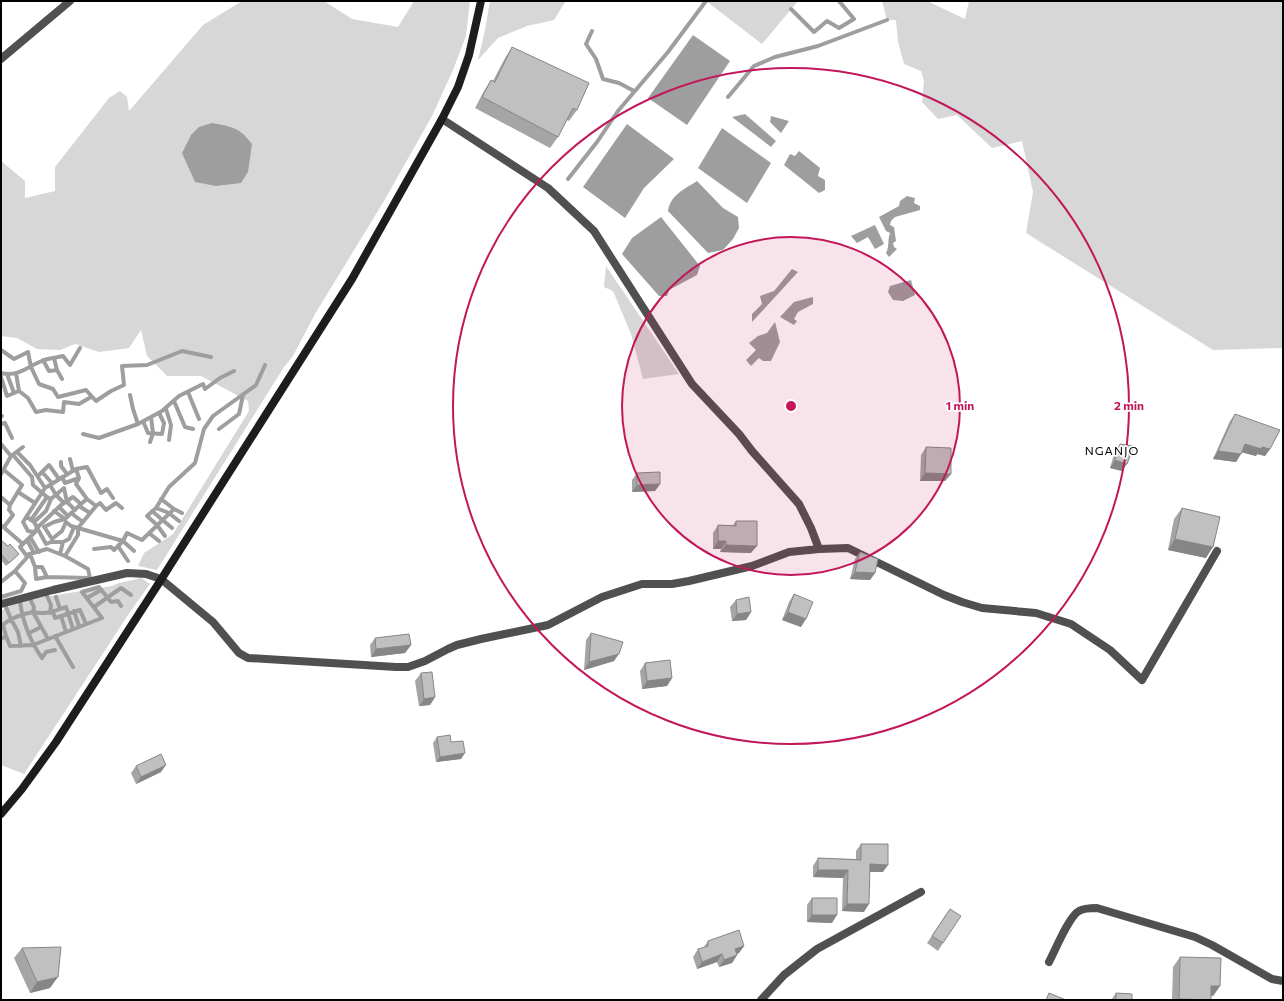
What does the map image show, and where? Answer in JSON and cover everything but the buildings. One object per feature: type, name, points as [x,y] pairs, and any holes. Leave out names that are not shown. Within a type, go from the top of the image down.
[{"type":"street","points":[[1,59],[70,1]]},
{"type":"street","points":[[1,814],[22,789],[56,742],[161,580],[352,279],[442,119],[458,87],[469,55],[481,1]]},
{"type":"street","points":[[442,119],[548,188],[594,231],[692,384],[739,434],[799,504],[811,528],[819,549]]},
{"type":"street","points":[[1,604],[127,573],[146,574],[161,580],[213,622],[242,656],[248,658],[408,667],[463,644],[548,625],[602,597],[642,584],[672,584],[689,581],[752,566],[788,552],[810,549],[848,548],[938,592],[962,602],[982,608],[1036,613],[1071,624],[1110,650],[1142,680],[1217,551]]},
{"type":"street","points":[[761,1000],[784,975],[817,950],[921,892]]},
{"type":"street","points":[[1049,962],[1070,920],[1078,911],[1086,908],[1097,908],[1195,937],[1272,979],[1283,981]]},
{"type":"shaded area","points":[[242,1],[324,1],[352,19],[398,27],[414,1],[470,1],[466,36],[453,70],[432,116],[384,201],[315,314],[293,356],[284,367],[157,570],[138,566],[144,553],[173,534],[249,411],[248,401],[201,376],[167,376],[147,356],[141,330],[129,348],[99,352],[75,344],[60,350],[37,349],[17,338],[1,336],[1,161],[25,181],[25,198],[55,191],[55,167],[109,98],[120,91],[127,97],[129,111],[203,25]]},
{"type":"shaded area","points":[[490,1],[565,2],[554,20],[527,26],[498,38],[478,60]]},
{"type":"shaded area","points":[[706,1],[798,1],[762,44]]},
{"type":"shaded area","points":[[882,1],[927,1],[965,19],[969,1],[1283,1],[1283,348],[1213,350],[1026,233],[1033,192],[1022,141],[992,148],[957,115],[938,119],[922,102],[924,81],[921,71],[904,64],[898,42],[896,20],[887,20]]},
{"type":"shaded area","points":[[693,35],[730,61],[687,125],[648,98]]},
{"type":"shaded area","points":[[745,114],[776,141],[771,147],[732,117]]},
{"type":"shaded area","points":[[771,116],[789,121],[781,133],[770,122]]},
{"type":"shaded area","points":[[212,123],[239,131],[252,144],[248,172],[241,183],[216,186],[195,182],[182,153],[191,135],[199,127]]},
{"type":"shaded area","points":[[627,124],[674,159],[644,188],[625,218],[583,187]]},
{"type":"shaded area","points":[[722,128],[771,163],[747,203],[698,168]]},
{"type":"shaded area","points":[[799,151],[820,168],[818,176],[825,180],[825,190],[819,193],[784,165],[790,154],[795,156]]},
{"type":"shaded area","points":[[697,181],[723,208],[738,217],[739,228],[733,239],[723,250],[708,253],[668,211],[669,205],[675,197]]},
{"type":"shaded area","points":[[907,196],[915,198],[914,203],[920,206],[920,210],[895,217],[891,221],[890,225],[894,227],[896,241],[893,243],[894,247],[897,249],[889,257],[886,253],[890,233],[886,231],[879,217],[899,206],[900,201]]},
{"type":"shaded area","points":[[661,217],[700,266],[697,275],[669,290],[667,296],[659,296],[622,254],[632,238]]},
{"type":"shaded area","points":[[875,225],[884,244],[875,249],[868,237],[857,243],[851,236]]},
{"type":"shaded area","points":[[606,266],[679,374],[643,379],[631,334],[613,291],[604,287]]},
{"type":"shaded area","points":[[792,269],[798,272],[752,322],[752,314],[762,304],[760,296],[774,291]]},
{"type":"shaded area","points":[[911,280],[915,295],[903,301],[893,300],[888,292],[890,286]]},
{"type":"shaded area","points":[[813,297],[813,304],[798,312],[794,319],[797,321],[794,325],[780,317],[794,302]]},
{"type":"shaded area","points":[[775,322],[780,342],[771,361],[763,361],[759,358],[751,366],[746,360],[756,350],[749,343],[758,336],[767,333]]},
{"type":"shaded area","points":[[141,578],[150,584],[24,774],[1,765],[1,611],[17,603],[25,601],[112,586]]},
{"type":"waterway","points":[[568,179],[597,142],[618,111],[668,52],[706,1]]},
{"type":"waterway","points":[[791,9],[814,32],[827,21],[839,28],[854,19],[839,1]]},
{"type":"waterway","points":[[728,97],[754,66],[775,57],[818,46],[887,20]]},
{"type":"waterway","points":[[592,31],[586,44],[596,59],[603,79],[619,83],[634,91]]},
{"type":"waterway","points":[[1,373],[18,373],[36,363],[63,356],[70,365],[80,348]]},
{"type":"waterway","points":[[1,350],[14,359],[28,352],[31,367],[39,384],[53,389],[58,397],[86,390],[96,401],[111,391],[124,385],[122,366],[147,365],[182,351],[211,357]]},
{"type":"waterway","points":[[54,358],[57,370],[62,379]]},
{"type":"waterway","points":[[43,360],[49,371],[57,370]]},
{"type":"waterway","points":[[165,536],[157,525],[147,516],[156,508],[169,487],[195,463],[204,429],[213,416],[256,385],[265,365]]},
{"type":"waterway","points":[[130,395],[138,424],[162,411],[179,396],[203,384],[205,389],[220,378],[234,371]]},
{"type":"waterway","points":[[16,373],[19,391]]},
{"type":"waterway","points":[[7,374],[14,393]]},
{"type":"waterway","points":[[1,377],[7,396],[19,391],[28,398],[36,412],[46,410],[63,412],[64,402],[79,404],[91,397]]},
{"type":"waterway","points":[[188,392],[199,419]]},
{"type":"waterway","points":[[219,429],[239,414],[243,395]]},
{"type":"waterway","points":[[174,401],[185,427],[193,429]]},
{"type":"waterway","points":[[166,409],[171,425],[169,440]]},
{"type":"waterway","points":[[143,421],[148,433],[162,434],[164,423],[159,413]]},
{"type":"waterway","points":[[150,442],[153,433],[151,417]]},
{"type":"waterway","points":[[1,424],[5,423],[12,438]]},
{"type":"waterway","points":[[83,434],[99,438],[138,424]]},
{"type":"waterway","points":[[1,444],[11,456]]},
{"type":"waterway","points":[[1,474],[11,456],[23,447]]},
{"type":"waterway","points":[[17,452],[30,465],[45,488],[23,522],[28,531],[35,532],[23,544]]},
{"type":"waterway","points":[[13,455],[32,477],[33,485],[51,499],[64,488],[67,502],[75,510]]},
{"type":"waterway","points":[[70,459],[73,471]]},
{"type":"waterway","points":[[61,462],[61,466],[67,474]]},
{"type":"waterway","points":[[38,476],[49,465],[59,479]]},
{"type":"waterway","points":[[76,469],[87,467],[101,493],[107,489],[113,498]]},
{"type":"waterway","points":[[45,488],[76,469],[79,478],[76,484],[87,499],[96,506],[100,503],[106,510],[116,503],[122,508]]},
{"type":"waterway","points":[[4,470],[22,485],[10,505]]},
{"type":"waterway","points":[[42,472],[52,483]]},
{"type":"waterway","points":[[62,477],[65,483],[79,478]]},
{"type":"waterway","points":[[50,485],[56,495],[64,503]]},
{"type":"waterway","points":[[18,492],[35,503]]},
{"type":"waterway","points":[[1,497],[10,505],[9,510],[13,515],[4,527]]},
{"type":"waterway","points":[[31,520],[47,497]]},
{"type":"waterway","points":[[35,532],[37,528],[61,505],[73,497],[81,504],[87,499]]},
{"type":"waterway","points":[[34,522],[46,511],[51,499]]},
{"type":"waterway","points":[[161,499],[174,509]]},
{"type":"waterway","points":[[44,527],[65,519],[81,504]]},
{"type":"waterway","points":[[79,506],[90,513]]},
{"type":"waterway","points":[[45,528],[52,539],[62,531],[66,522],[71,526],[78,528],[96,506]]},
{"type":"waterway","points":[[59,507],[68,516]]},
{"type":"waterway","points":[[156,508],[169,513],[179,521]]},
{"type":"waterway","points":[[94,549],[111,547],[114,550],[123,541],[127,533],[142,540],[174,509],[182,513]]},
{"type":"waterway","points":[[54,511],[65,519]]},
{"type":"waterway","points":[[152,511],[172,528]]},
{"type":"waterway","points":[[71,513],[83,522]]},
{"type":"waterway","points":[[27,517],[34,522],[46,544],[51,542],[63,542],[60,554]]},
{"type":"waterway","points":[[1,525],[23,544],[20,547],[26,555],[47,549],[65,556],[88,569],[90,578],[47,577],[36,579],[35,567]]},
{"type":"waterway","points":[[63,542],[69,539],[74,527]]},
{"type":"waterway","points":[[65,556],[78,535],[78,528],[123,541],[134,551]]},
{"type":"waterway","points":[[149,533],[159,541]]},
{"type":"waterway","points":[[30,537],[39,552]]},
{"type":"waterway","points":[[27,540],[34,553]]},
{"type":"waterway","points":[[118,546],[128,561]]},
{"type":"waterway","points":[[1,582],[15,571],[30,554],[35,567],[42,567],[47,577]]},
{"type":"waterway","points":[[1,597],[21,591],[25,583],[15,571]]},
{"type":"waterway","points":[[1,639],[6,636],[10,646],[33,645],[102,618],[82,592],[99,587],[111,602],[118,601],[121,606]]},
{"type":"waterway","points":[[94,607],[121,588],[131,595]]},
{"type":"waterway","points":[[87,598],[101,590]]},
{"type":"waterway","points":[[47,596],[51,605],[50,613]]},
{"type":"waterway","points":[[56,597],[60,609]]},
{"type":"waterway","points":[[1,626],[16,617],[33,612],[34,607],[31,601]]},
{"type":"waterway","points":[[20,602],[28,631],[42,658],[46,652],[55,650]]},
{"type":"waterway","points":[[6,607],[18,632],[21,646]]},
{"type":"waterway","points":[[33,612],[46,613],[66,607],[73,629]]},
{"type":"waterway","points":[[53,612],[55,618],[80,610],[86,624]]},
{"type":"waterway","points":[[74,611],[79,626]]},
{"type":"waterway","points":[[33,612],[48,639]]},
{"type":"waterway","points":[[61,616],[66,632]]},
{"type":"waterway","points":[[3,625],[6,636]]},
{"type":"waterway","points":[[29,633],[41,627]]},
{"type":"waterway","points":[[55,636],[73,667]]},
{"type":"district","name":"NGANJO","points":[[1112,450]]}]
